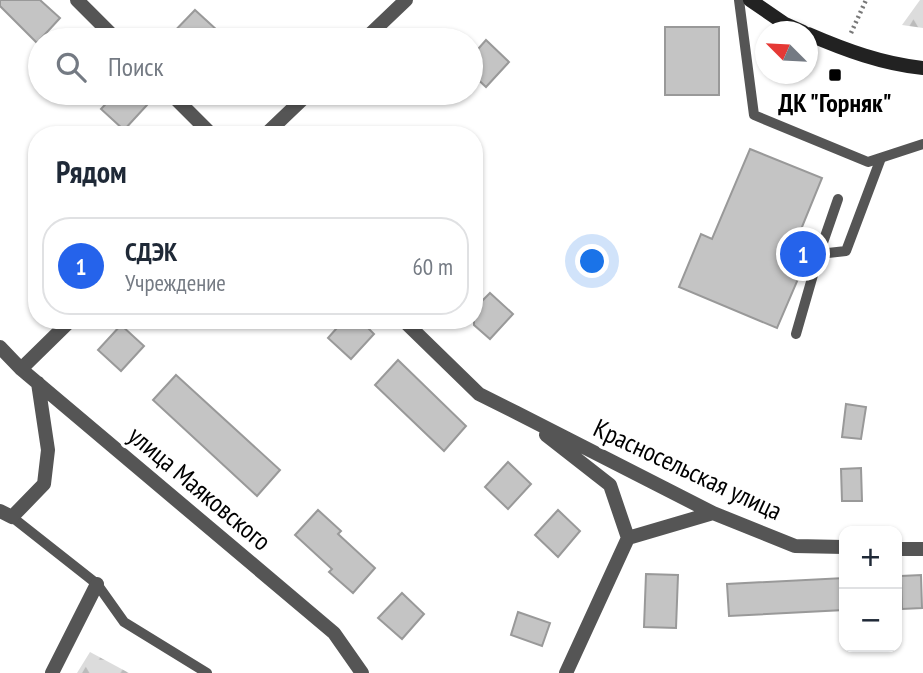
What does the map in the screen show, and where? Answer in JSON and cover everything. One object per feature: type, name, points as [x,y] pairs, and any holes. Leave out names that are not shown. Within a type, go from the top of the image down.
[{"type":"street","points":[[77,0],[105,28]]},
{"type":"street","points":[[377,28],[406,0]]},
{"type":"street","points":[[750,0],[781,21]]},
{"type":"street","points":[[818,38],[903,66],[923,68]]},
{"type":"street","points":[[182,105],[203,126]]},
{"type":"street","points":[[274,126],[296,105]]},
{"type":"street","points":[[21,369],[62,329]]},
{"type":"street","name":"Красносельская улица","points":[[412,329],[479,394],[713,513],[795,546],[839,547]]},
{"type":"street","name":"улица Маяковского","points":[[0,347],[21,369],[334,633],[362,673]]},
{"type":"street","points":[[6,514],[44,484],[48,450],[38,383]]},
{"type":"street","name":"Красносельская улица","points":[[517,413],[610,485],[628,538]]},
{"type":"street","points":[[566,673],[628,538],[713,513]]},
{"type":"street","points":[[902,549],[923,550]]},
{"type":"street","points":[[52,673],[97,584]]},
{"type":"lane","points":[[739,0],[754,115],[868,162],[923,144]]},
{"type":"lane","points":[[819,254],[846,251],[881,158]]},
{"type":"lane","points":[[796,334],[838,199]]},
{"type":"lane","points":[[6,514],[97,584],[124,622],[207,673]]},
{"type":"path","points":[[844,49],[866,0]]},
{"type":"green space","points":[[920,0],[923,0],[923,28],[902,25]]},
{"type":"green space","points":[[90,652],[129,673],[77,673]]},
{"type":"building","points":[[0,0],[40,0],[60,18],[51,28],[28,28],[28,34],[0,6]]},
{"type":"building","points":[[195,10],[215,28],[178,28]]},
{"type":"building","points":[[665,27],[719,27],[719,95],[665,95]]},
{"type":"building","points":[[486,40],[509,62],[486,87],[483,84],[483,43]]},
{"type":"building","points":[[105,105],[147,105],[128,126],[120,126],[101,109]]},
{"type":"building","points":[[750,149],[822,178],[795,244],[810,251],[777,328],[679,287],[701,234],[712,239]]},
{"type":"building","points":[[490,293],[513,314],[490,339],[479,329],[483,329],[483,300]]},
{"type":"building","points":[[117,329],[125,329],[144,346],[121,371],[98,350]]},
{"type":"building","points":[[336,329],[369,329],[374,334],[351,359],[328,338]]},
{"type":"building","points":[[398,360],[466,426],[444,451],[375,385]]},
{"type":"building","points":[[176,375],[280,470],[257,496],[153,400]]},
{"type":"building","points":[[846,404],[866,407],[861,439],[842,437]]},
{"type":"building","points":[[508,462],[531,484],[508,509],[485,487]]},
{"type":"building","points":[[861,468],[862,501],[842,501],[841,469]]},
{"type":"building","points":[[318,510],[341,531],[338,534],[375,568],[353,593],[329,572],[332,569],[295,535]]},
{"type":"building","points":[[558,510],[580,531],[558,557],[535,535]]},
{"type":"building","points":[[646,574],[678,575],[676,628],[644,627]]},
{"type":"building","points":[[921,575],[922,608],[902,609],[902,576]]},
{"type":"building","points":[[839,578],[839,610],[729,616],[727,584]]},
{"type":"building","points":[[402,593],[424,614],[402,639],[378,618]]},
{"type":"building","points":[[518,612],[550,623],[542,646],[511,635]]},
{"type":"place","name":"ДК \"Горняк\"","points":[[835,75]]},
{"type":"place","name":"СДЭК","points":[[803,254]]}]
